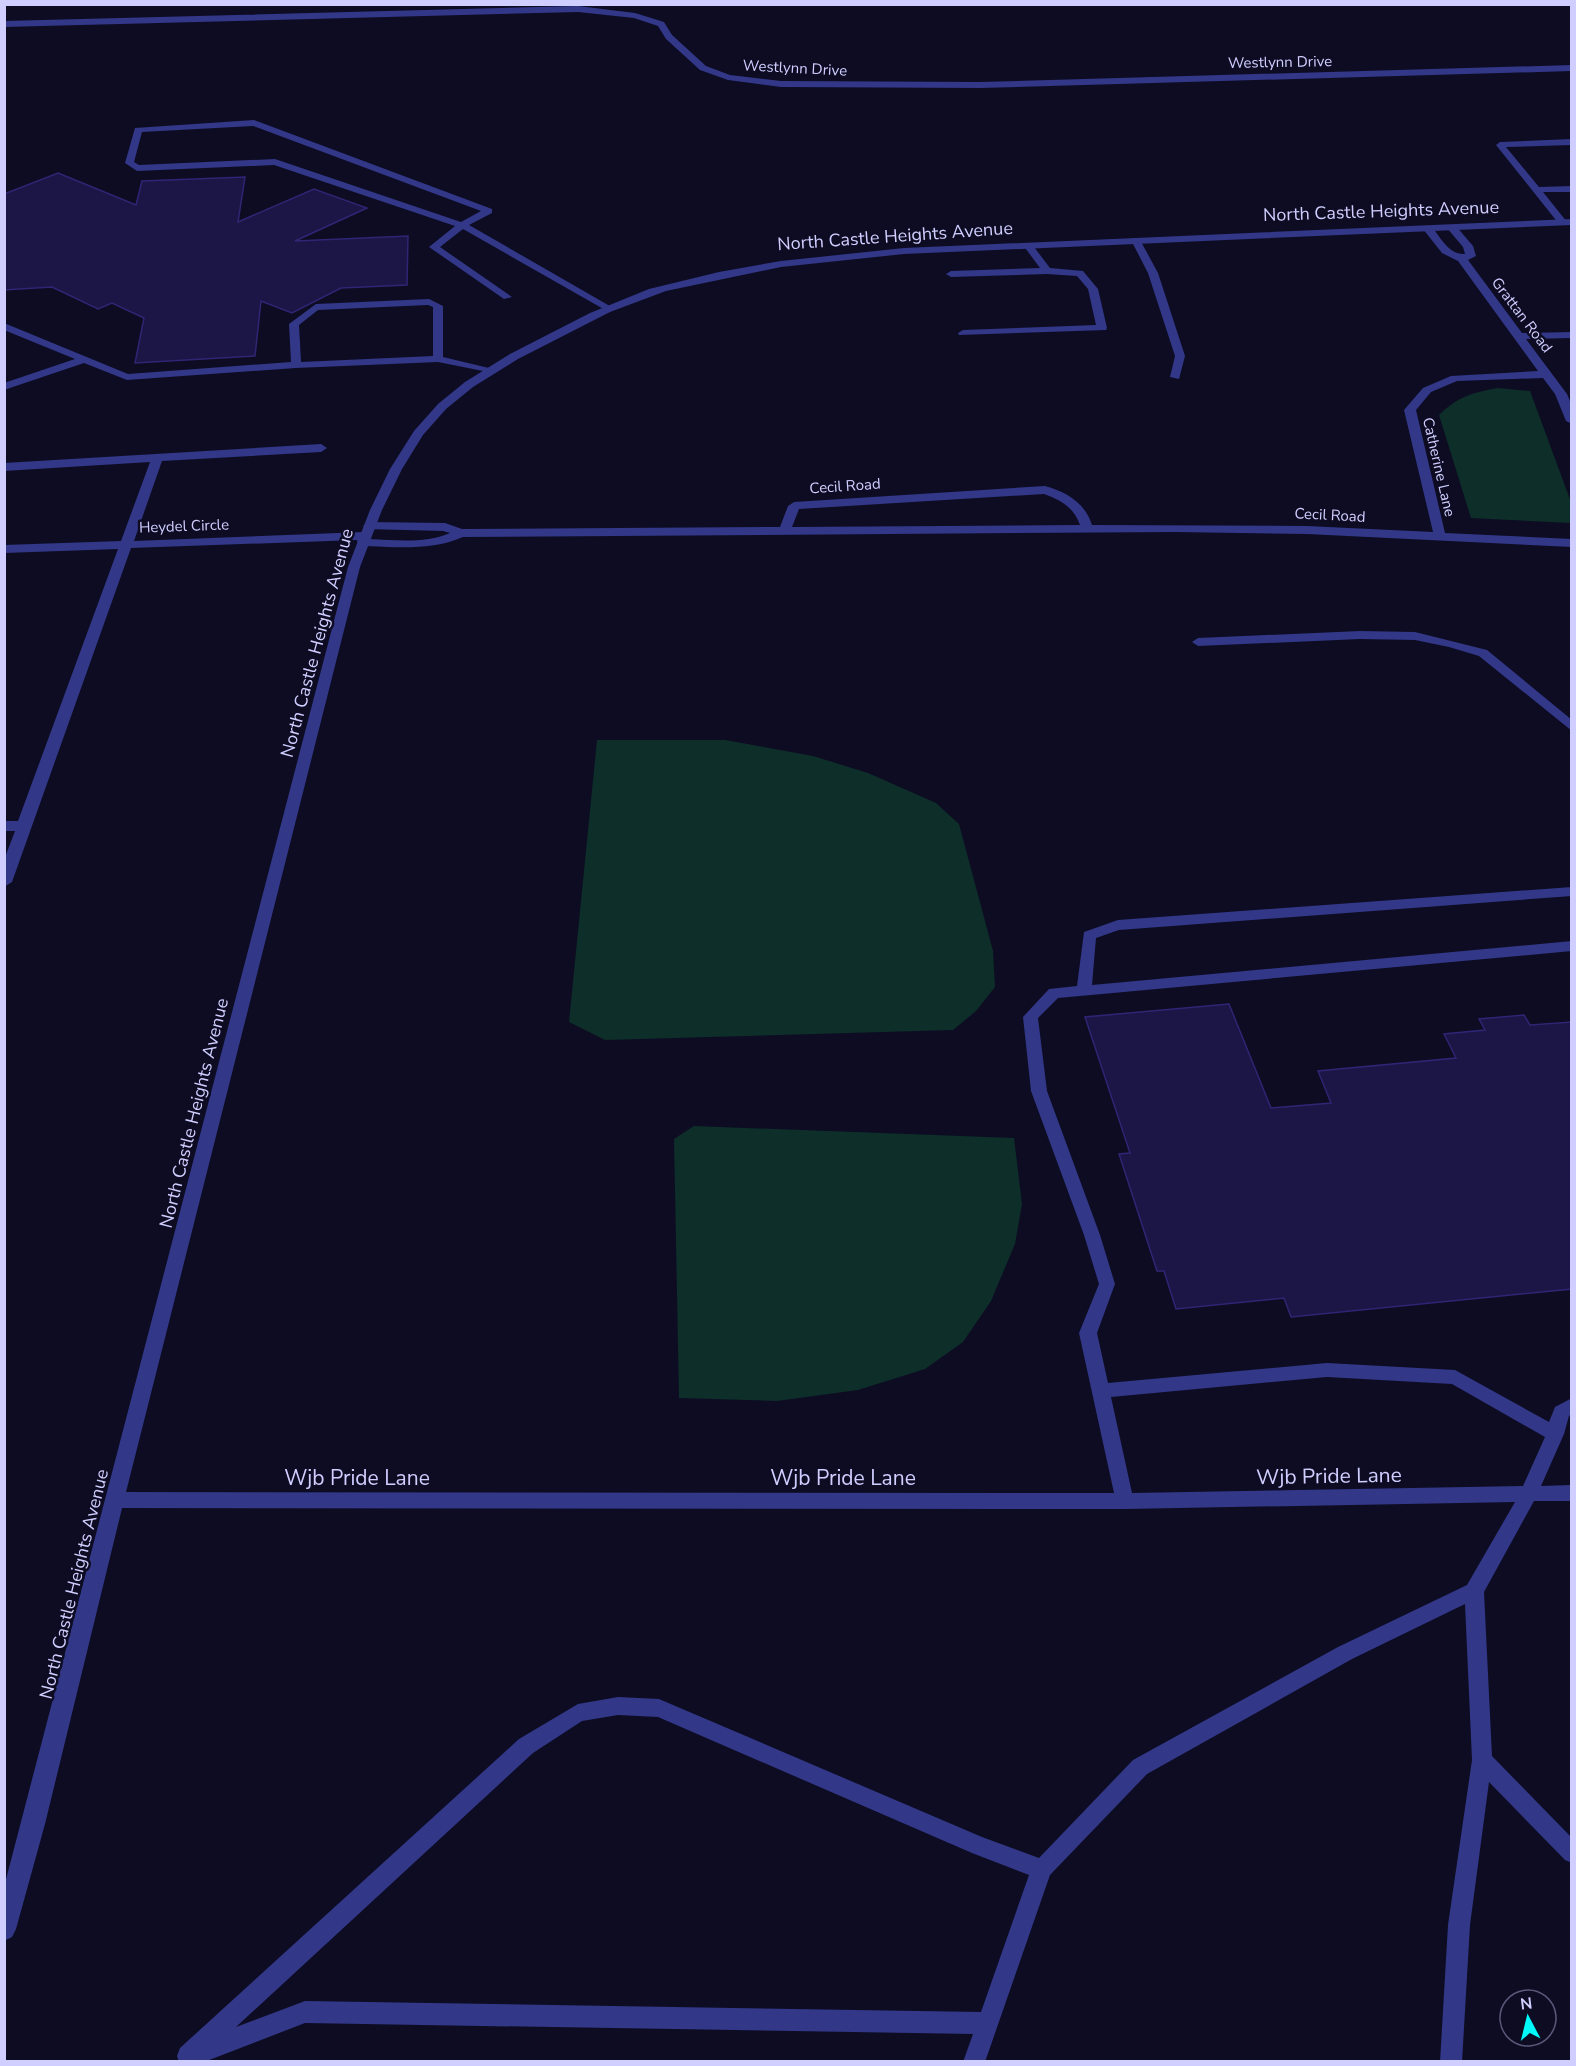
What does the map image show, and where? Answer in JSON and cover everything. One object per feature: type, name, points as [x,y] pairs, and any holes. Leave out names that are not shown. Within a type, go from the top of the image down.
[{"type":"street","name":"Westlynn Drive","points":[[4,24],[237,14],[578,9],[635,16],[661,24],[669,37],[703,68],[728,77],[781,84],[980,85],[1572,68]]},
{"type":"street","name":"North Castle Heights Avenue","points":[[4,1929],[34,1824],[114,1500],[365,535],[410,443],[448,400],[522,351],[644,294],[679,284],[773,264],[873,253],[1567,222]]},
{"type":"street","points":[[1428,229],[1450,256],[1463,260],[1472,256],[1468,246],[1452,228]]},
{"type":"street","name":"Grattan Road","points":[[1463,260],[1517,336],[1548,374],[1561,394],[1572,421]]},
{"type":"street","points":[[1517,336],[1572,335]]},
{"type":"street","name":"Catherine Lane","points":[[1440,537],[1410,410],[1428,390],[1455,378],[1548,374]]},
{"type":"street","points":[[4,467],[321,448]]},
{"type":"street","points":[[4,882],[128,544],[157,458]]},
{"type":"street","name":"Cecil Road","points":[[784,532],[794,506],[1045,490],[1069,499],[1083,514],[1087,528]]},
{"type":"street","name":"Cecil Road","points":[[461,533],[1087,528],[1307,530],[1572,543]]},
{"type":"street","name":"Heydel Circle","points":[[4,549],[365,535],[411,543],[447,541],[461,533]]},
{"type":"street","points":[[4,826],[25,826]]},
{"type":"lane","points":[[507,297],[434,248],[462,225],[489,211],[254,123],[138,130],[129,162],[137,168],[275,162],[462,225],[610,309]]},
{"type":"lane","points":[[1567,222],[1536,190],[1500,145],[1572,142]]},
{"type":"lane","points":[[1536,190],[1572,189]]},
{"type":"lane","points":[[1136,240],[1153,273],[1180,356],[1174,377]]},
{"type":"lane","points":[[1028,245],[1047,271]]},
{"type":"lane","points":[[951,274],[1047,271],[1080,273],[1093,289],[1102,328],[963,333]]},
{"type":"lane","points":[[296,365],[294,324],[316,308],[429,302],[438,306],[438,359]]},
{"type":"lane","points":[[4,326],[127,377],[296,365],[438,359],[489,371]]},
{"type":"lane","points":[[4,387],[86,359]]},
{"type":"lane","points":[[1198,642],[1360,635],[1415,636],[1451,644],[1483,653],[1572,727]]},
{"type":"lane","points":[[1084,990],[1089,935],[1118,925],[1572,891]]},
{"type":"lane","points":[[1125,1501],[1088,1333],[1107,1284],[1092,1235],[1039,1091],[1030,1017],[1054,993],[1572,946]]},
{"type":"lane","points":[[1099,1391],[1327,1370],[1455,1377],[1555,1434]]},
{"type":"lane","points":[[1451,2061],[1459,1925],[1482,1760],[1474,1591],[1528,1496],[1562,1412],[1572,1405]]},
{"type":"lane","name":"Wjb Pride Lane","points":[[114,1500],[1125,1501],[1528,1496],[1572,1493]]},
{"type":"lane","points":[[974,2061],[1042,1869],[1140,1767],[1345,1653],[1474,1591]]},
{"type":"lane","points":[[186,2059],[526,1746],[578,1713],[618,1706],[659,1708],[978,1846],[1042,1869]]},
{"type":"lane","points":[[1482,1760],[1572,1853]]},
{"type":"lane","points":[[186,2059],[305,2012],[988,2023]]},
{"type":"green space","points":[[1498,388],[1530,391],[1571,502],[1571,523],[1471,518],[1439,415],[1466,396]]},
{"type":"green space","points":[[597,740],[725,740],[813,756],[868,773],[936,803],[959,824],[993,951],[995,987],[976,1011],[953,1030],[605,1040],[569,1022]]},
{"type":"green space","points":[[694,1126],[1014,1138],[1022,1204],[1015,1244],[991,1301],[963,1342],[925,1369],[858,1390],[777,1401],[679,1398],[674,1139]]},
{"type":"building","points":[[58,173],[136,205],[142,181],[245,177],[238,222],[314,189],[367,208],[295,241],[408,236],[407,285],[341,288],[292,313],[261,301],[255,356],[135,363],[144,318],[112,303],[98,309],[52,287],[4,290],[4,194]]},
{"type":"building","points":[[1229,1004],[1271,1108],[1331,1103],[1318,1071],[1456,1058],[1444,1034],[1485,1030],[1479,1019],[1524,1015],[1530,1025],[1572,1022],[1572,1289],[1291,1317],[1284,1298],[1176,1309],[1164,1271],[1157,1271],[1119,1154],[1130,1153],[1085,1017]]}]
